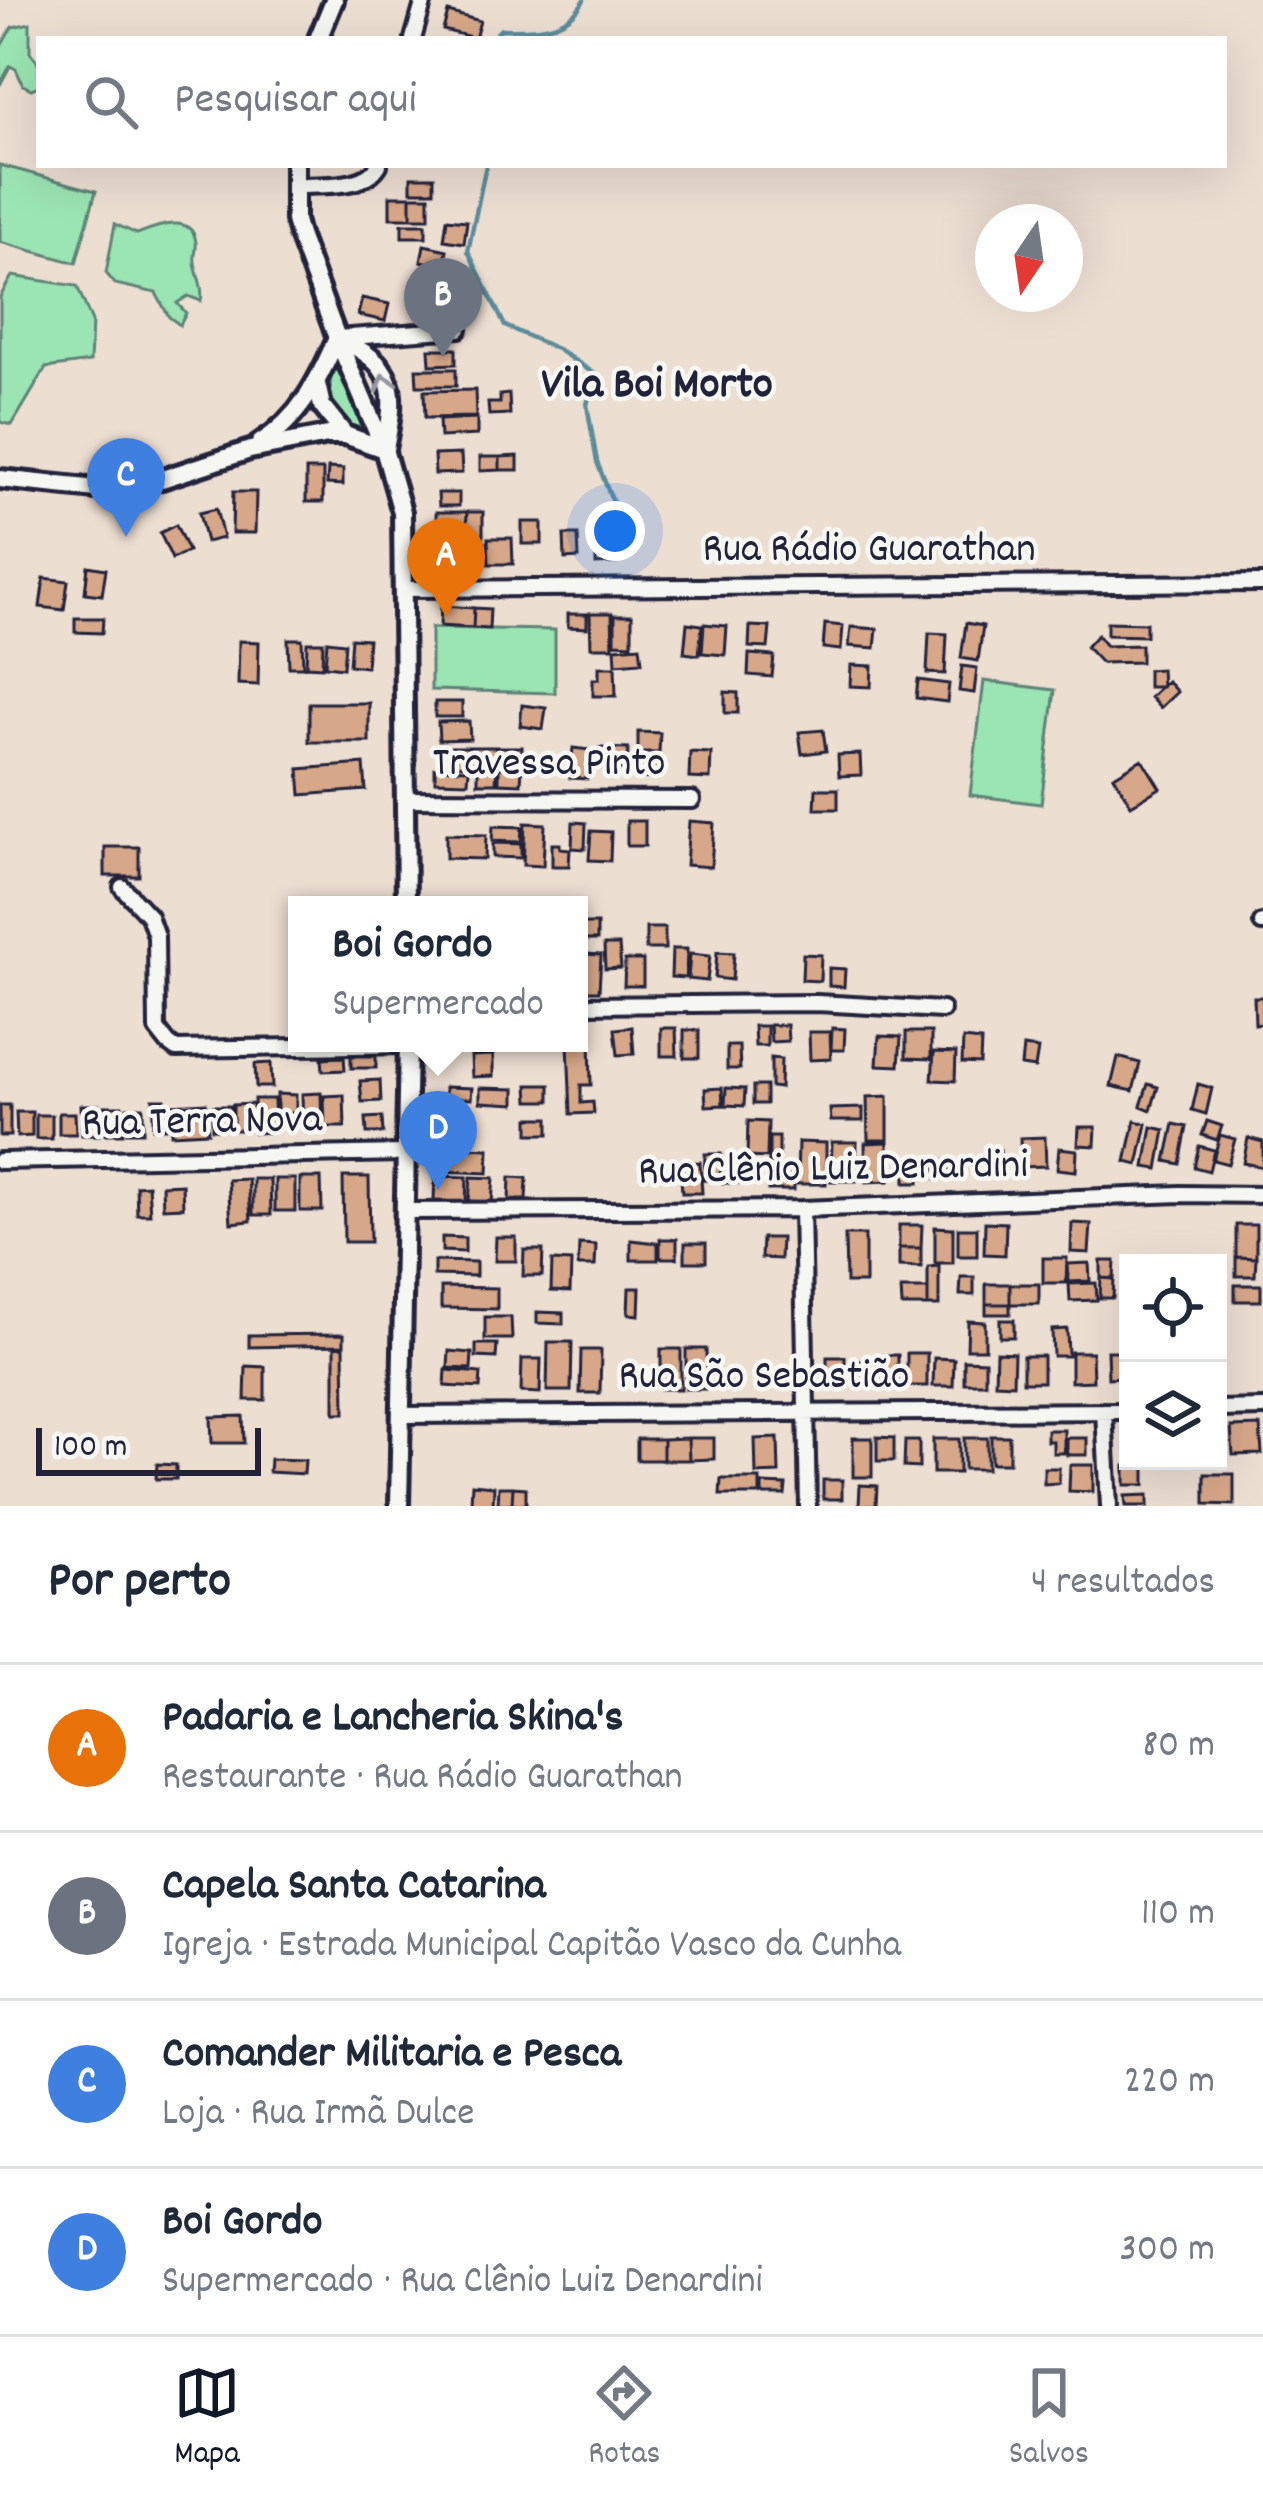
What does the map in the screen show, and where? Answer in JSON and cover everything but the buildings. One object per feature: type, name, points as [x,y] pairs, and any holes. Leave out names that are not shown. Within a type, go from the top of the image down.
[{"type":"street","points":[[319,36],[334,0]]},
{"type":"street","points":[[414,36],[424,0]]},
{"type":"street","points":[[295,168],[295,220],[384,449],[401,512],[406,896]]},
{"type":"street","points":[[294,188],[358,181],[373,176],[377,168]]},
{"type":"street","points":[[337,338],[459,329]]},
{"type":"street","points":[[250,450],[274,434],[317,384],[337,338]]},
{"type":"street","points":[[337,338],[374,357],[389,384],[392,412],[384,449]]},
{"type":"street","points":[[317,384],[322,406],[345,435]]},
{"type":"street","points":[[0,479],[97,489],[161,478],[250,450],[328,435],[345,435],[384,449]]},
{"type":"street","name":"Rua Rádio Guarathan","points":[[404,589],[1263,583]]},
{"type":"street","name":"Travessa Pinto","points":[[404,799],[692,800]]},
{"type":"street","points":[[122,887],[149,916],[156,936],[158,1029],[168,1043],[176,1049],[288,1047]]},
{"type":"street","points":[[588,1005],[817,1003],[942,1010]]},
{"type":"street","points":[[399,1506],[408,1052]]},
{"type":"street","name":"Rua Terra Nova","points":[[0,1161],[406,1153]]},
{"type":"street","name":"Rua Clênio Luiz Denardini","points":[[404,1211],[802,1208],[1263,1195]]},
{"type":"street","points":[[802,1208],[808,1506]]},
{"type":"street","points":[[1227,1409],[1263,1408]]},
{"type":"street","points":[[1104,1411],[1109,1506]]},
{"type":"street","name":"Rua São Sebastião","points":[[401,1415],[1119,1411]]},
{"type":"green space","points":[[30,23],[30,52],[36,60],[36,87],[31,89],[10,66],[0,85],[0,48],[12,27]]},
{"type":"green space","points":[[0,165],[96,191],[76,263],[0,242]]},
{"type":"green space","points":[[115,224],[137,234],[180,224],[193,233],[201,301],[188,296],[177,303],[186,313],[180,325],[169,317],[156,293],[115,284],[106,273]]},
{"type":"green space","points":[[12,276],[77,286],[92,322],[90,362],[46,368],[12,425],[0,422],[0,297]]},
{"type":"green space","points":[[337,364],[364,431],[346,427],[333,404],[330,389]]},
{"type":"green space","points":[[431,628],[555,630],[555,693],[431,690]]},
{"type":"green space","points":[[984,681],[1055,690],[1041,804],[970,795]]},
{"type":"waterway","points":[[494,36],[501,29],[559,23],[584,0]]},
{"type":"waterway","points":[[485,168],[468,251],[505,326],[557,349],[595,374],[587,405],[597,462],[630,545]]},
{"type":"place","name":"Capela Santa Catarina","points":[[443,357]]},
{"type":"place","name":"Comander Militaria e Pesca","points":[[126,537]]},
{"type":"place","name":"Padaria e Lancheria Skina's","points":[[446,617]]},
{"type":"place","name":"Boi Gordo","points":[[438,1190]]},
{"type":"district","name":"Vila Boi Morto","points":[[657,387]]}]
